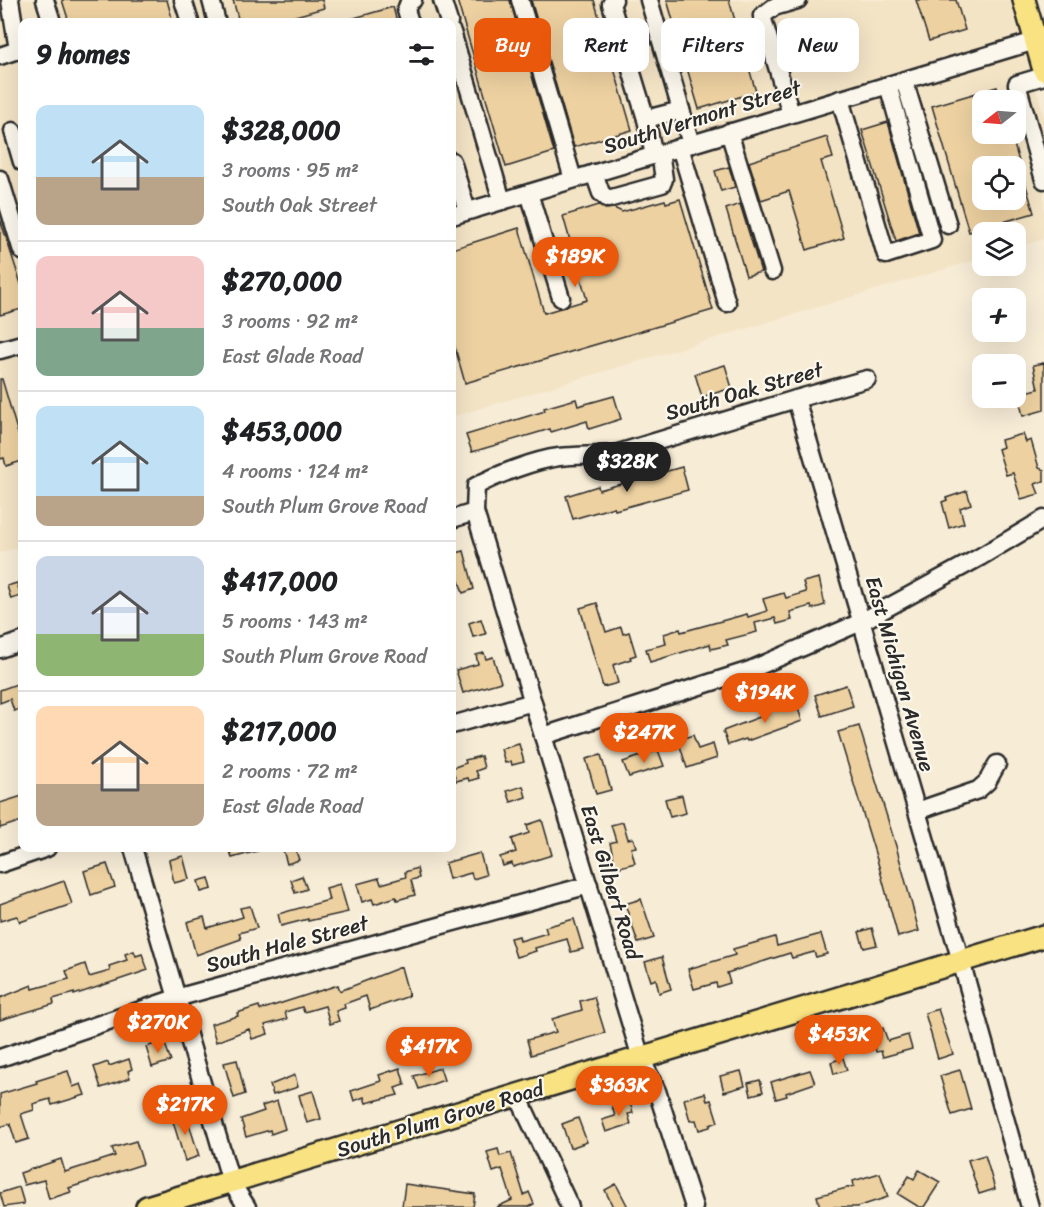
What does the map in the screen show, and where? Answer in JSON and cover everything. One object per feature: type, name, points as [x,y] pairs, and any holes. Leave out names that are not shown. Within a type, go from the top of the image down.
[{"type":"main road","points":[[1024,0],[1044,70]]},
{"type":"main road","name":"South Plum Grove Road","points":[[147,1207],[1044,936]]},
{"type":"street","points":[[0,56],[18,50],[10,0]]},
{"type":"street","points":[[45,0],[51,18]]},
{"type":"street","points":[[183,0],[188,18]]},
{"type":"street","points":[[212,0],[216,18]]},
{"type":"street","points":[[409,18],[406,10],[409,2],[413,0]]},
{"type":"street","points":[[442,0],[448,18]]},
{"type":"street","points":[[519,0],[573,179]]},
{"type":"street","points":[[649,0],[681,110],[685,146],[728,303]]},
{"type":"street","points":[[791,114],[762,16],[774,8],[798,0]]},
{"type":"street","points":[[594,173],[601,193],[608,199],[662,184],[664,179],[612,1]]},
{"type":"street","name":"South Vermont Street","points":[[459,213],[1035,40]]},
{"type":"street","points":[[456,46],[502,201]]},
{"type":"street","points":[[1044,76],[1017,84],[1044,180]]},
{"type":"street","points":[[840,99],[886,255],[932,240],[896,82]]},
{"type":"street","points":[[896,82],[948,225]]},
{"type":"street","points":[[646,119],[681,110]]},
{"type":"street","points":[[13,130],[18,148]]},
{"type":"street","points":[[729,132],[772,271]]},
{"type":"street","points":[[0,179],[18,239]]},
{"type":"street","points":[[456,191],[459,213]]},
{"type":"street","points":[[529,192],[561,297]]},
{"type":"street","points":[[0,350],[18,345]]},
{"type":"street","name":"South Oak Street","points":[[475,512],[476,486],[495,476],[558,457],[615,454],[867,379]]},
{"type":"street","name":"East Michigan Avenue","points":[[796,399],[961,961],[1030,1207]]},
{"type":"street","points":[[456,518],[475,512]]},
{"type":"street","name":"East Gilbert Road","points":[[475,512],[641,1058],[657,1091],[694,1207]]},
{"type":"street","points":[[543,736],[750,670],[861,622],[1044,519]]},
{"type":"street","points":[[0,649],[18,642]]},
{"type":"street","points":[[456,724],[533,702]]},
{"type":"street","points":[[916,811],[978,790],[987,783],[997,764]]},
{"type":"street","points":[[0,864],[35,852]]},
{"type":"street","points":[[135,852],[231,1182],[247,1207]]},
{"type":"street","name":"South Hale Street","points":[[0,1058],[176,998],[588,885]]},
{"type":"street","points":[[518,1096],[570,1207]]},
{"type":"shaded area","points":[[0,0],[1012,0],[1044,116],[1044,239],[1026,245],[1026,222],[972,222],[972,261],[456,416],[456,18],[18,18],[18,547],[0,553]]},
{"type":"building","points":[[62,0],[167,0],[172,18],[68,18]]},
{"type":"building","points":[[233,0],[322,0],[324,8],[288,18],[238,18]]},
{"type":"building","points":[[457,0],[510,0],[515,18],[474,18],[474,58]]},
{"type":"building","points":[[531,0],[594,0],[599,18],[563,18],[563,72],[615,72],[632,130],[574,147],[551,68],[551,18],[536,18]]},
{"type":"building","points":[[667,0],[729,0],[734,18],[672,18]]},
{"type":"building","points":[[916,0],[956,0],[965,30],[929,41]]},
{"type":"building","points":[[393,7],[396,18],[354,18]]},
{"type":"building","points":[[478,72],[531,72],[554,152],[506,167]]},
{"type":"building","points":[[688,72],[750,72],[756,92],[699,109]]},
{"type":"building","points":[[972,94],[972,144],[1014,144],[1017,156],[972,156],[972,210],[1026,210],[1026,186],[1034,213],[1003,222],[972,222],[972,231],[969,232],[932,106]]},
{"type":"building","points":[[888,122],[919,233],[896,241],[862,130]]},
{"type":"building","points":[[827,137],[833,158],[821,161],[844,238],[807,250],[789,191],[761,200],[749,162]]},
{"type":"building","points":[[729,167],[735,187],[721,191],[715,171]]},
{"type":"building","points":[[680,199],[713,310],[465,383],[456,351],[456,248],[519,228],[544,313],[587,300],[563,216],[599,205],[605,209],[614,208],[622,212],[665,200],[666,203]]},
{"type":"building","points":[[740,204],[761,272],[746,276],[726,209]]},
{"type":"building","points":[[0,219],[18,275],[18,310],[0,315]]},
{"type":"building","points":[[1044,363],[1044,410],[1023,416],[1021,408],[1026,408],[1026,392],[1038,389],[1033,365]]},
{"type":"building","points":[[725,365],[732,388],[702,397],[695,374]]},
{"type":"building","points":[[0,379],[2,379],[18,433],[18,462],[6,466],[4,458],[0,459]]},
{"type":"building","points":[[614,396],[621,419],[589,429],[587,421],[551,432],[550,429],[472,452],[466,435],[576,399],[578,406]]},
{"type":"building","points":[[1023,434],[1026,442],[1031,440],[1039,468],[1044,470],[1044,481],[1035,484],[1039,494],[1021,499],[1013,473],[1006,475],[998,449],[1003,447],[1001,440]]},
{"type":"building","points":[[682,467],[688,490],[573,519],[566,496],[598,486],[599,490]]},
{"type":"building","points":[[967,491],[971,504],[960,508],[964,523],[949,528],[942,502],[947,500],[946,498]]},
{"type":"building","points":[[464,551],[474,589],[463,593],[458,578],[456,579],[456,553]]},
{"type":"building","points":[[819,578],[825,605],[790,612],[792,620],[777,624],[775,618],[755,623],[757,632],[726,640],[728,645],[711,649],[710,644],[650,662],[646,649],[666,644],[664,634],[767,611],[763,599],[784,593],[786,598],[806,592],[803,582]]},
{"type":"building","points":[[17,583],[18,597],[11,599],[7,586]]},
{"type":"building","points":[[597,603],[606,632],[621,627],[623,634],[629,632],[636,655],[613,665],[618,683],[603,687],[580,608]]},
{"type":"building","points":[[481,619],[486,634],[473,637],[469,623]]},
{"type":"building","points":[[484,653],[486,659],[493,657],[501,682],[463,693],[456,670],[478,664],[476,655]]},
{"type":"building","points":[[18,683],[18,710],[14,711],[10,699],[0,703],[0,690]]},
{"type":"building","points":[[846,685],[853,706],[822,716],[815,695]]},
{"type":"building","points":[[796,701],[802,721],[747,741],[746,739],[728,745],[723,731],[770,713],[769,709]]},
{"type":"building","points":[[859,726],[896,846],[919,931],[898,937],[838,732]]},
{"type":"building","points":[[693,735],[698,749],[713,744],[717,758],[687,768],[678,740]]},
{"type":"building","points":[[519,744],[524,762],[512,765],[511,761],[505,763],[501,749]]},
{"type":"building","points":[[658,750],[664,766],[629,777],[623,762]]},
{"type":"building","points":[[601,755],[611,790],[596,794],[586,759]]},
{"type":"building","points":[[481,756],[484,768],[476,771],[479,778],[456,781],[456,767],[466,763],[465,760]]},
{"type":"building","points":[[523,786],[526,797],[511,802],[507,791]]},
{"type":"building","points":[[682,795],[686,813],[670,817],[665,799]]},
{"type":"building","points":[[18,797],[18,822],[0,828],[0,803]]},
{"type":"building","points":[[542,820],[552,855],[513,867],[512,863],[503,866],[500,857],[516,852],[512,839],[529,833],[527,825]]},
{"type":"building","points":[[623,822],[628,839],[633,838],[636,847],[631,848],[635,863],[616,868],[610,843],[616,841],[611,825]]},
{"type":"building","points":[[230,852],[254,852],[232,858]]},
{"type":"building","points":[[284,852],[296,852],[299,860],[287,864]]},
{"type":"building","points":[[480,853],[486,875],[473,879],[471,873],[449,879],[445,863]]},
{"type":"building","points":[[183,856],[189,879],[174,883],[169,860]]},
{"type":"building","points":[[107,864],[115,887],[91,895],[84,871]]},
{"type":"building","points":[[417,868],[419,878],[411,880],[415,895],[397,900],[396,897],[374,904],[372,899],[362,902],[357,884],[379,878],[381,884],[406,877],[405,872]]},
{"type":"building","points":[[302,876],[307,889],[295,893],[291,880]]},
{"type":"building","points":[[209,878],[212,889],[201,892],[198,881]]},
{"type":"building","points":[[64,881],[72,904],[20,922],[17,916],[0,921],[0,904]]},
{"type":"building","points":[[340,884],[348,912],[281,926],[278,914],[329,900],[326,888]]},
{"type":"building","points":[[641,899],[654,938],[638,943],[625,904]]},
{"type":"building","points":[[250,906],[257,928],[239,933],[241,939],[196,955],[187,922],[204,917],[207,928],[243,917],[240,908]]},
{"type":"building","points":[[574,919],[583,949],[571,952],[567,939],[535,948],[536,951],[516,957],[510,938],[519,936],[520,941],[547,933],[545,927]]},
{"type":"building","points":[[872,928],[877,945],[864,948],[859,932]]},
{"type":"building","points":[[821,934],[827,954],[816,957],[814,952],[792,958],[790,953],[727,973],[730,983],[717,987],[716,983],[694,989],[688,969],[735,955],[733,949],[775,937],[777,946]]},
{"type":"building","points":[[134,951],[136,956],[142,954],[148,970],[74,995],[74,993],[53,999],[54,1004],[0,1020],[0,998],[32,985],[33,989],[69,979],[66,971],[85,964],[89,977],[110,971],[109,966],[127,960],[125,954]]},
{"type":"building","points":[[662,957],[671,989],[659,993],[656,979],[651,981],[645,962]]},
{"type":"building","points":[[401,967],[409,996],[370,1010],[366,996],[344,1004],[345,1008],[336,1011],[339,1021],[330,1024],[325,1006],[304,1012],[302,1007],[285,1012],[287,1019],[265,1025],[268,1034],[252,1039],[249,1029],[216,1042],[211,1024],[238,1016],[237,1013],[259,1006],[260,1010],[338,985],[340,991]]},
{"type":"building","points":[[594,997],[605,1033],[531,1055],[527,1040],[556,1032],[552,1019],[582,1010],[580,1001]]},
{"type":"building","points":[[938,1009],[953,1054],[938,1059],[925,1013]]},
{"type":"building","points":[[883,1028],[888,1041],[908,1035],[912,1049],[883,1057],[881,1051],[876,1052],[870,1032]]},
{"type":"building","points":[[851,1030],[856,1051],[843,1054],[838,1034]]},
{"type":"building","points":[[164,1041],[171,1061],[152,1067],[146,1047]]},
{"type":"building","points":[[843,1058],[847,1070],[834,1074],[831,1062]]},
{"type":"building","points":[[129,1059],[132,1069],[128,1071],[130,1078],[101,1088],[94,1067],[108,1062],[109,1066]]},
{"type":"building","points":[[237,1060],[245,1094],[234,1098],[224,1063]]},
{"type":"building","points":[[400,1068],[405,1085],[395,1088],[398,1095],[366,1103],[364,1097],[354,1101],[351,1091],[381,1081],[379,1075]]},
{"type":"building","points":[[440,1068],[444,1080],[419,1089],[414,1076]]},
{"type":"building","points":[[810,1070],[815,1083],[776,1099],[771,1082]]},
{"type":"building","points":[[960,1070],[971,1109],[952,1115],[940,1076]]},
{"type":"building","points":[[68,1071],[73,1087],[81,1084],[85,1095],[52,1105],[50,1099],[33,1104],[34,1110],[21,1114],[29,1139],[16,1143],[10,1124],[0,1127],[0,1094]]},
{"type":"building","points":[[741,1071],[745,1086],[724,1092],[720,1076]]},
{"type":"building","points":[[295,1075],[298,1087],[273,1095],[270,1085]]},
{"type":"building","points":[[760,1080],[763,1092],[751,1095],[748,1083]]},
{"type":"building","points":[[178,1085],[182,1095],[170,1099],[167,1089]]},
{"type":"building","points":[[313,1091],[321,1119],[307,1123],[299,1095]]},
{"type":"building","points":[[705,1093],[707,1101],[711,1100],[718,1122],[699,1130],[696,1120],[690,1121],[684,1099]]},
{"type":"building","points":[[277,1101],[285,1129],[271,1134],[270,1130],[246,1137],[241,1119],[264,1111],[262,1106]]},
{"type":"building","points":[[630,1101],[633,1113],[628,1114],[631,1124],[606,1132],[602,1120],[615,1116],[612,1106]]},
{"type":"building","points":[[185,1111],[199,1156],[185,1161],[171,1115]]},
{"type":"building","points":[[578,1118],[587,1142],[570,1148],[562,1124]]},
{"type":"building","points":[[136,1141],[143,1164],[69,1188],[71,1192],[49,1199],[44,1180],[24,1185],[20,1173],[61,1159],[65,1172],[115,1156],[112,1148]]},
{"type":"building","points":[[498,1149],[500,1156],[511,1153],[524,1195],[529,1192],[534,1204],[528,1207],[497,1207],[512,1200],[502,1169],[493,1172],[487,1152]]},
{"type":"building","points":[[985,1155],[995,1189],[979,1194],[968,1160]]},
{"type":"building","points":[[919,1170],[940,1182],[924,1207],[919,1207],[898,1194],[909,1176],[914,1179]]},
{"type":"building","points":[[880,1173],[888,1197],[857,1207],[820,1207],[817,1196],[854,1186],[853,1181]]},
{"type":"building","points":[[405,1184],[475,1194],[473,1207],[402,1207]]},
{"type":"building","points":[[616,1184],[628,1207],[613,1207],[605,1190]]},
{"type":"building","points":[[19,1187],[24,1204],[4,1207],[0,1193]]}]
